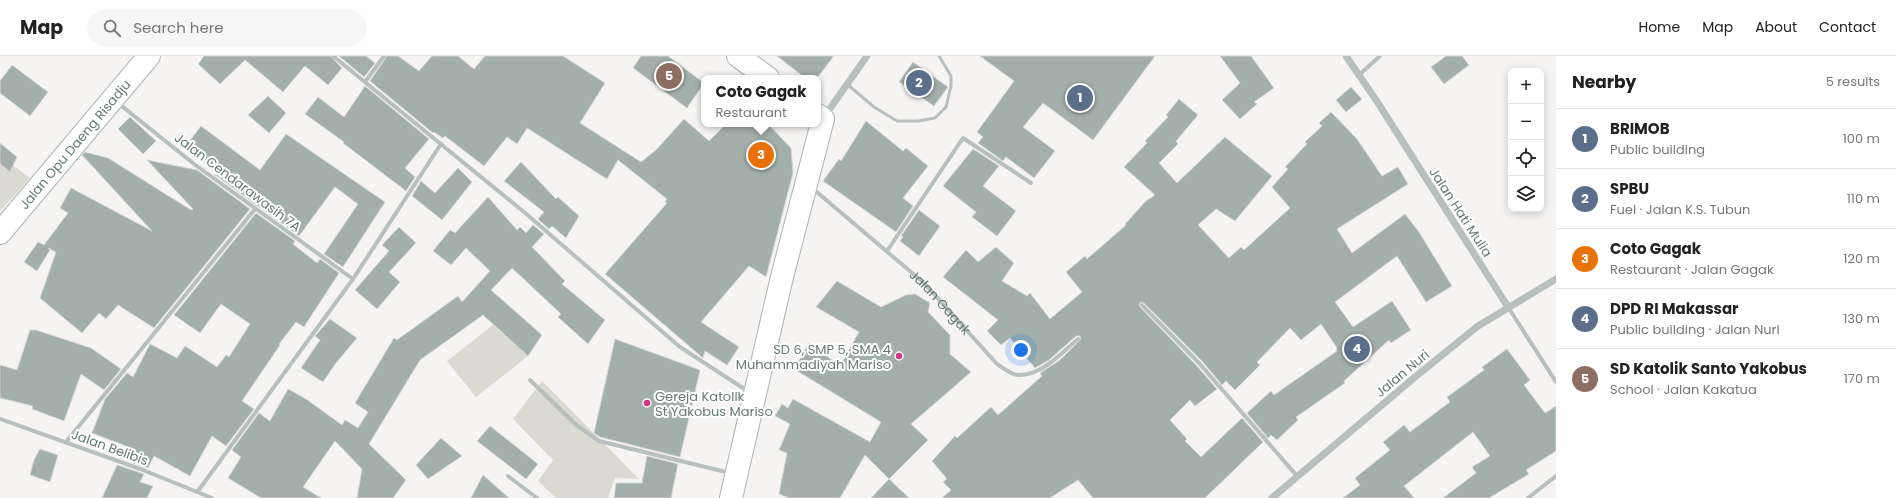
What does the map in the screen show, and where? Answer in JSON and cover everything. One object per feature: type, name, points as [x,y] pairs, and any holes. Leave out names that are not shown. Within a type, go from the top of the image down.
[{"type":"main road","name":"Jalan Opu Daeng Risadju","points":[[0,233],[149,56]]},
{"type":"main road","points":[[738,56],[764,75]]},
{"type":"main road","points":[[731,498],[806,183],[818,127]]},
{"type":"street","points":[[333,56],[530,217],[680,347],[755,396]]},
{"type":"street","points":[[364,82],[384,56]]},
{"type":"street","points":[[821,116],[847,84],[867,56]]},
{"type":"street","name":"Jalan Hati Mulia","points":[[1346,56],[1556,382]]},
{"type":"street","points":[[1359,75],[1380,56]]},
{"type":"street","name":"Jalan Cendarawasih 7A","points":[[113,99],[194,164],[353,279]]},
{"type":"street","points":[[887,250],[963,138],[1031,183]]},
{"type":"street","points":[[198,491],[353,279],[441,144]]},
{"type":"street","name":"Jalan Gagak","points":[[806,183],[887,250],[924,283],[997,364],[1007,372],[1017,376],[1038,370],[1078,339]]},
{"type":"street","points":[[66,442],[255,209]]},
{"type":"street","name":"Jalan Nuri","points":[[1272,498],[1415,377],[1478,326],[1556,280]]},
{"type":"street","points":[[1142,305],[1199,363],[1297,476]]},
{"type":"street","points":[[530,380],[575,424],[599,441],[736,475]]},
{"type":"street","name":"Jalan Belibis","points":[[0,419],[198,491],[212,498]]},
{"type":"street","points":[[508,476],[537,498]]},
{"type":"street","points":[[1528,498],[1556,476]]},
{"type":"lane","points":[[847,84],[874,107],[897,121],[918,121],[935,118],[946,107],[951,86],[951,76],[939,56]]},
{"type":"shaded area","points":[[0,156],[30,178],[0,211]]},
{"type":"shaded area","points":[[493,325],[528,356],[476,397],[447,361]]},
{"type":"shaded area","points":[[542,381],[639,479],[615,478],[608,498],[556,498],[538,481],[553,460],[513,419]]},
{"type":"building","points":[[204,56],[330,56],[342,68],[328,85],[305,66],[283,92],[245,60],[220,84],[198,64]]},
{"type":"building","points":[[339,56],[366,56],[375,63],[364,77]]},
{"type":"building","points":[[387,56],[398,56],[419,71],[432,56],[458,56],[474,69],[485,56],[563,56],[605,83],[580,123],[641,162],[657,149],[684,119],[709,141],[723,127],[771,127],[791,148],[793,173],[766,277],[749,266],[701,322],[739,347],[727,365],[705,351],[703,358],[605,274],[667,203],[665,202],[667,199],[618,160],[607,179],[527,128],[517,144],[507,137],[484,166],[445,136],[443,138],[434,132],[433,133],[370,81]]},
{"type":"building","points":[[641,56],[668,56],[701,81],[701,87],[687,108],[633,68]]},
{"type":"building","points":[[777,56],[834,56],[819,75],[801,75]]},
{"type":"building","points":[[980,56],[1155,56],[1093,140],[1043,103],[1023,127],[1055,151],[1034,178],[1006,157],[1003,161],[978,143],[983,137],[977,132],[1014,81]]},
{"type":"building","points":[[1220,56],[1251,56],[1274,88],[1254,102],[1257,104],[1240,119],[1222,100],[1240,83]]},
{"type":"building","points":[[1446,56],[1462,56],[1469,65],[1444,84],[1431,67]]},
{"type":"building","points":[[913,62],[948,87],[934,106],[899,82]]},
{"type":"building","points":[[12,65],[48,92],[30,116],[0,93],[0,81]]},
{"type":"building","points":[[365,86],[429,139],[405,168],[415,177],[406,191],[343,143],[344,142],[305,114],[318,97],[344,117]]},
{"type":"building","points":[[1351,87],[1362,99],[1346,112],[1336,100]]},
{"type":"building","points":[[268,96],[286,113],[269,133],[248,115]]},
{"type":"building","points":[[1179,99],[1198,115],[1176,141],[1178,144],[1159,163],[1177,183],[1225,137],[1272,176],[1235,221],[1216,209],[1198,225],[1229,258],[1241,247],[1244,250],[1290,208],[1272,187],[1288,169],[1285,167],[1307,144],[1305,142],[1322,126],[1319,123],[1331,112],[1357,139],[1382,176],[1398,167],[1408,184],[1337,229],[1352,253],[1405,214],[1419,232],[1452,286],[1426,302],[1397,256],[1335,302],[1353,327],[1392,301],[1411,330],[1391,343],[1389,340],[1344,381],[1345,383],[1296,417],[1298,420],[1277,440],[1271,435],[1268,438],[1247,413],[1271,391],[1274,395],[1337,351],[1337,348],[1321,324],[1301,340],[1290,328],[1257,362],[1260,365],[1235,390],[1226,381],[1222,385],[1202,361],[1144,303],[1141,302],[1139,304],[1140,307],[1217,389],[1195,406],[1190,400],[1170,420],[1187,439],[1185,441],[1201,457],[1242,418],[1263,442],[1205,498],[1093,498],[1078,480],[1050,498],[942,498],[951,490],[943,482],[947,479],[932,461],[955,436],[957,438],[991,407],[998,415],[1042,376],[1040,373],[1060,360],[1081,339],[1080,336],[1076,336],[1049,360],[1035,368],[1010,338],[1001,345],[987,331],[998,320],[943,277],[966,250],[978,262],[996,247],[1014,263],[1002,281],[1027,296],[1030,293],[1050,319],[1082,292],[1066,272],[1085,256],[1087,259],[1126,225],[1125,224],[1146,201],[1155,195],[1124,167],[1147,143],[1145,141],[1168,117],[1166,115]]},
{"type":"building","points":[[130,117],[156,141],[143,154],[118,129]]},
{"type":"building","points":[[866,121],[903,151],[906,148],[928,166],[903,198],[913,206],[896,232],[823,181],[839,159],[841,161]]},
{"type":"building","points":[[201,126],[260,170],[286,134],[385,202],[343,267],[324,254],[358,204],[335,187],[299,236],[214,174],[228,177],[186,146]]},
{"type":"building","points":[[0,143],[17,157],[10,172],[0,164]]},
{"type":"building","points":[[973,149],[999,166],[983,186],[1016,211],[997,236],[972,217],[976,212],[943,186]]},
{"type":"building","points":[[85,152],[108,158],[191,210],[193,209],[147,160],[197,170],[250,209],[154,328],[118,305],[106,319],[99,313],[82,333],[40,298],[56,252],[48,248],[50,250],[37,271],[24,262],[38,242],[44,245],[68,213],[60,208],[71,188],[152,231],[82,155]]},
{"type":"building","points":[[521,162],[556,199],[558,197],[579,216],[566,238],[552,226],[549,229],[538,219],[544,212],[504,181]]},
{"type":"building","points":[[458,168],[472,182],[442,220],[412,196],[421,181],[435,193]]},
{"type":"building","points":[[488,197],[517,230],[520,227],[526,233],[533,225],[544,234],[532,247],[565,281],[562,284],[605,320],[588,344],[558,317],[561,314],[512,268],[491,290],[542,335],[528,356],[483,315],[420,360],[369,444],[406,480],[393,498],[357,498],[362,469],[335,441],[303,487],[321,498],[261,498],[228,478],[241,457],[232,450],[259,413],[270,421],[288,389],[306,399],[342,425],[345,420],[358,428],[368,412],[355,403],[394,338],[397,340],[458,296],[462,302],[490,271],[466,248],[451,265],[433,251],[450,230],[455,233]]},
{"type":"building","points":[[919,210],[940,226],[919,256],[900,241],[903,237],[901,236]]},
{"type":"building","points":[[256,213],[295,241],[293,244],[317,263],[320,259],[339,273],[304,327],[296,322],[279,344],[280,345],[242,401],[254,409],[226,446],[212,436],[190,476],[154,456],[148,468],[120,458],[126,446],[92,433],[105,399],[127,373],[133,377],[150,344],[177,358],[185,346],[217,367],[226,355],[229,357],[250,324],[221,304],[200,333],[174,315]]},
{"type":"building","points":[[399,227],[416,243],[389,272],[400,282],[377,309],[355,290],[389,251],[382,245]]},
{"type":"building","points":[[837,281],[881,307],[906,295],[915,294],[930,303],[928,312],[950,335],[950,354],[971,372],[911,424],[928,440],[889,479],[865,455],[840,498],[789,498],[779,494],[787,453],[779,450],[790,424],[775,416],[782,404],[788,408],[793,399],[870,442],[881,422],[794,369],[809,343],[840,366],[859,332],[816,307]]},
{"type":"building","points":[[330,319],[357,338],[336,363],[323,382],[301,368],[320,340],[315,336]]},
{"type":"building","points":[[30,330],[36,330],[91,348],[121,369],[104,390],[81,374],[64,421],[32,409],[33,406],[0,398],[0,365],[17,370]]},
{"type":"building","name":"Gereja Katolik St Yakobus Mariso","points":[[615,339],[700,370],[680,457],[600,437],[594,433]]},
{"type":"building","points":[[1507,349],[1530,380],[1524,385],[1545,413],[1556,406],[1556,451],[1526,470],[1529,474],[1489,498],[1443,498],[1476,473],[1472,467],[1490,456],[1473,432],[1404,486],[1414,498],[1343,498],[1360,485],[1355,478],[1390,450],[1383,442],[1404,425],[1410,432],[1450,402],[1447,397],[1484,370],[1482,367]]},
{"type":"building","points":[[490,426],[538,464],[526,479],[477,441]]},
{"type":"building","points":[[441,438],[462,456],[428,479],[416,465]]},
{"type":"building","points":[[40,449],[58,455],[50,482],[30,475],[34,460]]},
{"type":"building","points":[[647,456],[678,464],[671,498],[614,498],[616,483],[642,483]]},
{"type":"building","points":[[117,465],[144,474],[140,482],[153,486],[147,498],[102,498]]},
{"type":"building","points":[[483,475],[509,498],[471,498]]},
{"type":"building","points":[[889,479],[909,498],[871,498]]},
{"type":"place","name":"SD Katolik Santo Yakobus","points":[[669,76]]},
{"type":"place","name":"SPBU","points":[[919,83]]},
{"type":"place","name":"BRIMOB","points":[[1080,98]]},
{"type":"place","name":"Coto Gagak","points":[[761,155]]},
{"type":"place","name":"DPD RI Makassar","points":[[1357,349]]},
{"type":"place","name":"SD 6, SMP 5, SMA 4 Muhammadiyah Mariso","points":[[899,356]]},
{"type":"place","name":"Gereja Katolik St Yakobus Mariso","points":[[647,403]]}]
